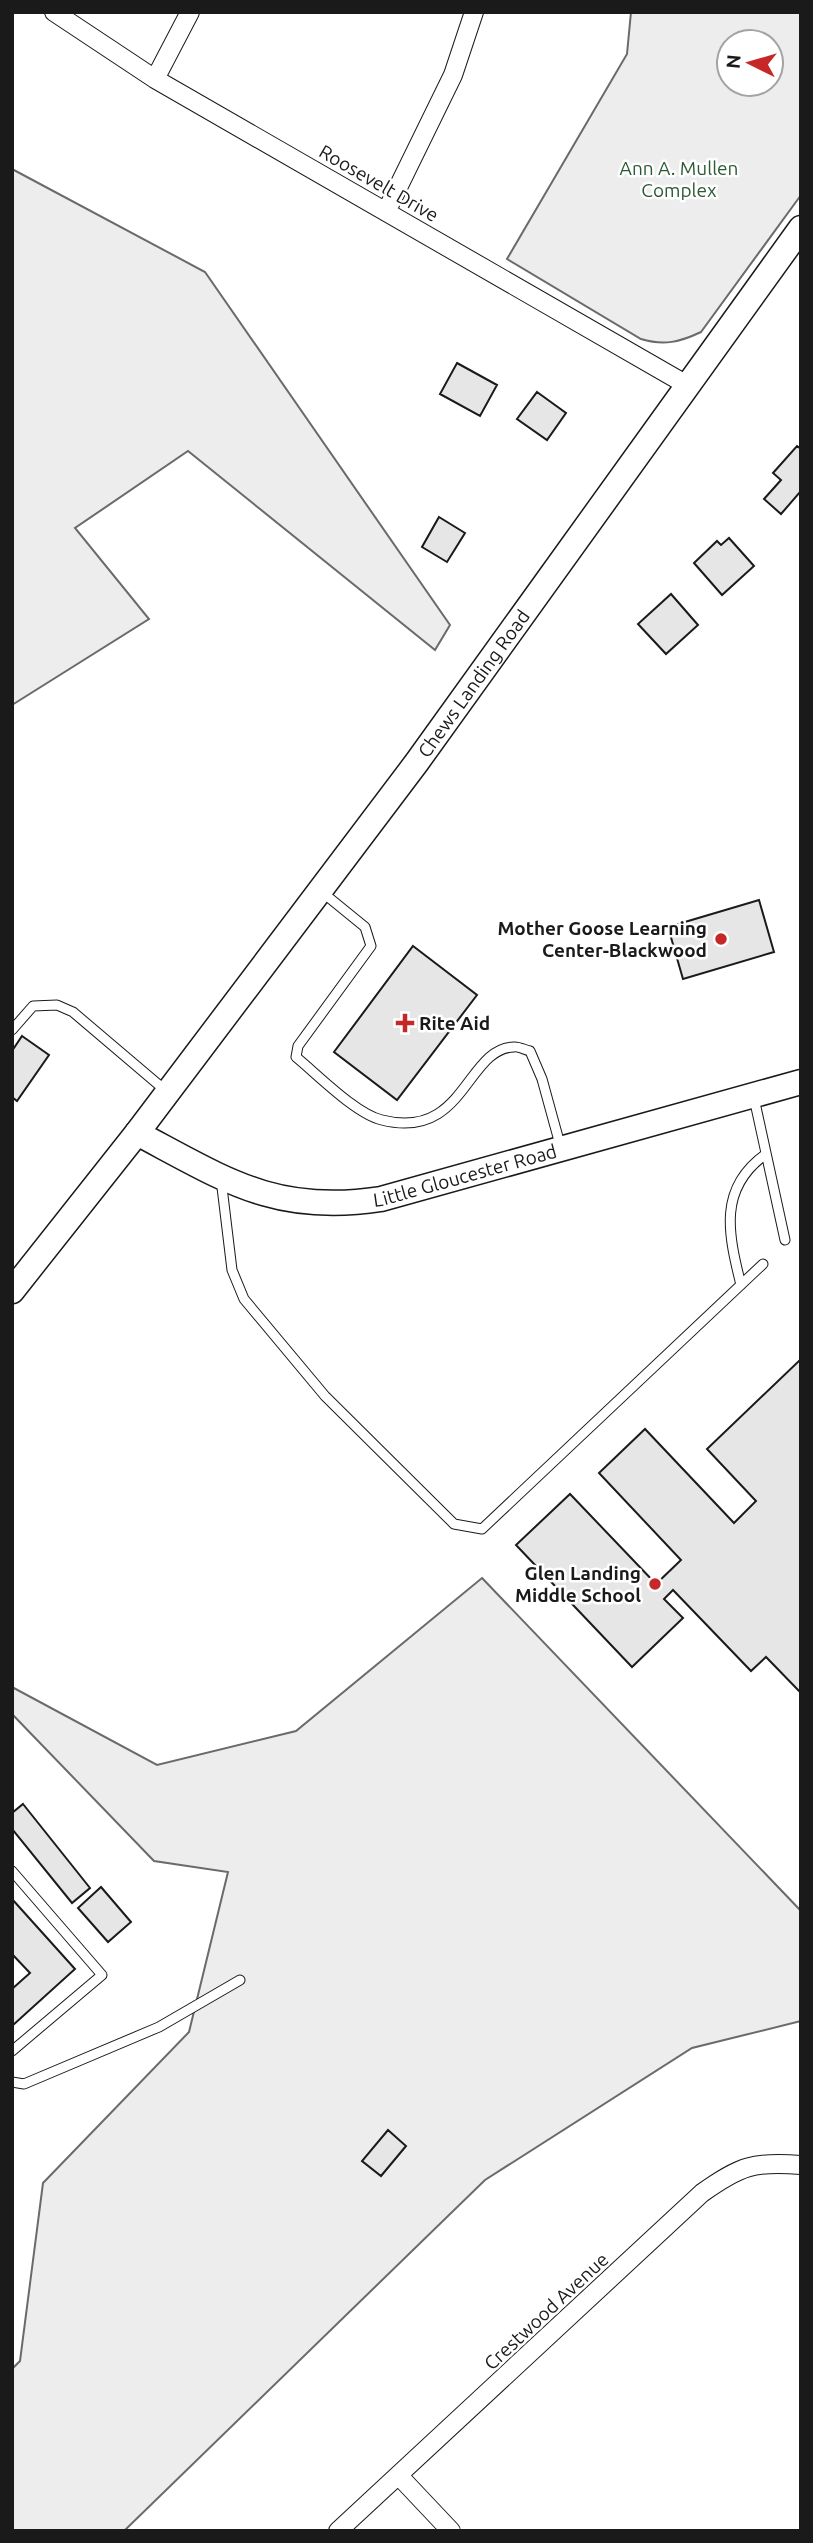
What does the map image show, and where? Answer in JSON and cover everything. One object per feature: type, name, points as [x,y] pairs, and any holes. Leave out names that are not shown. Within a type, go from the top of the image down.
[{"type":"main road","name":"Chews Landing Road","points":[[12,1290],[24,1269],[137,1133],[417,762],[801,228]]},
{"type":"main road","name":"Little Gloucester Road","points":[[137,1133],[241,1187],[289,1201],[344,1204],[381,1199],[801,1083]]},
{"type":"street","name":"Roosevelt Drive","points":[[54,12],[155,79],[687,385]]},
{"type":"street","points":[[155,79],[190,12]]},
{"type":"street","points":[[386,212],[453,75],[474,12]]},
{"type":"street","name":"Crestwood Avenue","points":[[338,2531],[400,2477],[702,2193],[736,2169],[779,2163],[801,2165]]},
{"type":"street","points":[[400,2477],[451,2531]]},
{"type":"lane","points":[[320,890],[365,927],[371,946],[298,1046],[296,1057],[364,1111],[381,1120],[406,1122],[430,1119],[446,1111],[494,1054],[514,1046],[530,1051],[542,1079],[562,1150]]},
{"type":"lane","points":[[12,1030],[33,1006],[57,1005],[73,1013],[167,1092]]},
{"type":"lane","points":[[754,1097],[785,1240]]},
{"type":"lane","points":[[741,1284],[730,1203],[741,1176],[766,1154]]},
{"type":"lane","points":[[221,1177],[232,1270],[243,1299],[324,1396],[454,1524],[482,1529],[764,1264]]},
{"type":"lane","points":[[12,1871],[102,1975],[12,2051]]},
{"type":"lane","points":[[12,2082],[24,2084],[159,2027],[240,1980]]},
{"type":"green space","name":"Ann A. Mullen Complex","points":[[631,12],[801,12],[801,195],[701,332],[672,342],[641,339],[507,259],[627,54]]},
{"type":"green space","points":[[12,169],[205,272],[450,625],[435,650],[188,451],[75,528],[149,619],[12,705]]},
{"type":"green space","points":[[482,1578],[801,1911],[801,2021],[692,2048],[485,2180],[124,2531],[13,2531],[12,2369],[20,2361],[43,2183],[189,2032],[228,1872],[154,1861],[12,1714],[12,1687],[157,1765],[296,1731]]},
{"type":"building","points":[[457,363],[497,385],[480,416],[440,394]]},
{"type":"building","points":[[537,392],[566,413],[547,440],[517,419]]},
{"type":"building","points":[[797,446],[801,449],[801,491],[781,514],[764,499],[781,480],[773,473]]},
{"type":"building","points":[[439,517],[465,533],[447,562],[422,547]]},
{"type":"building","points":[[729,538],[754,566],[722,595],[694,563],[717,541],[721,545]]},
{"type":"building","points":[[671,594],[698,625],[666,654],[638,624]]},
{"type":"building","name":"Mother Goose Learning Center-Blackwood","points":[[759,900],[774,952],[683,979],[668,927]]},
{"type":"building","name":"Rite Aid","points":[[413,946],[477,995],[397,1100],[334,1052]]},
{"type":"building","points":[[22,1036],[49,1055],[17,1101],[12,1097],[12,1051]]},
{"type":"building","points":[[801,1359],[801,1693],[766,1657],[751,1671],[673,1590],[664,1599],[683,1618],[632,1667],[516,1545],[570,1494],[656,1584],[681,1560],[599,1473],[645,1429],[734,1523],[756,1501],[707,1449]]},
{"type":"building","points":[[23,1804],[90,1888],[72,1903],[12,1829],[12,1813]]},
{"type":"building","points":[[101,1887],[131,1922],[108,1942],[78,1908]]},
{"type":"building","points":[[12,1899],[75,1969],[12,2026],[12,1989],[30,1973],[12,1954]]},
{"type":"building","points":[[388,2130],[406,2146],[381,2176],[362,2161]]},
{"type":"place","name":"Mother Goose Learning Center-Blackwood","points":[[721,939]]},
{"type":"place","name":"Rite Aid","points":[[405,1023]]},
{"type":"place","name":"Glen Landing Middle School","points":[[655,1584]]}]
